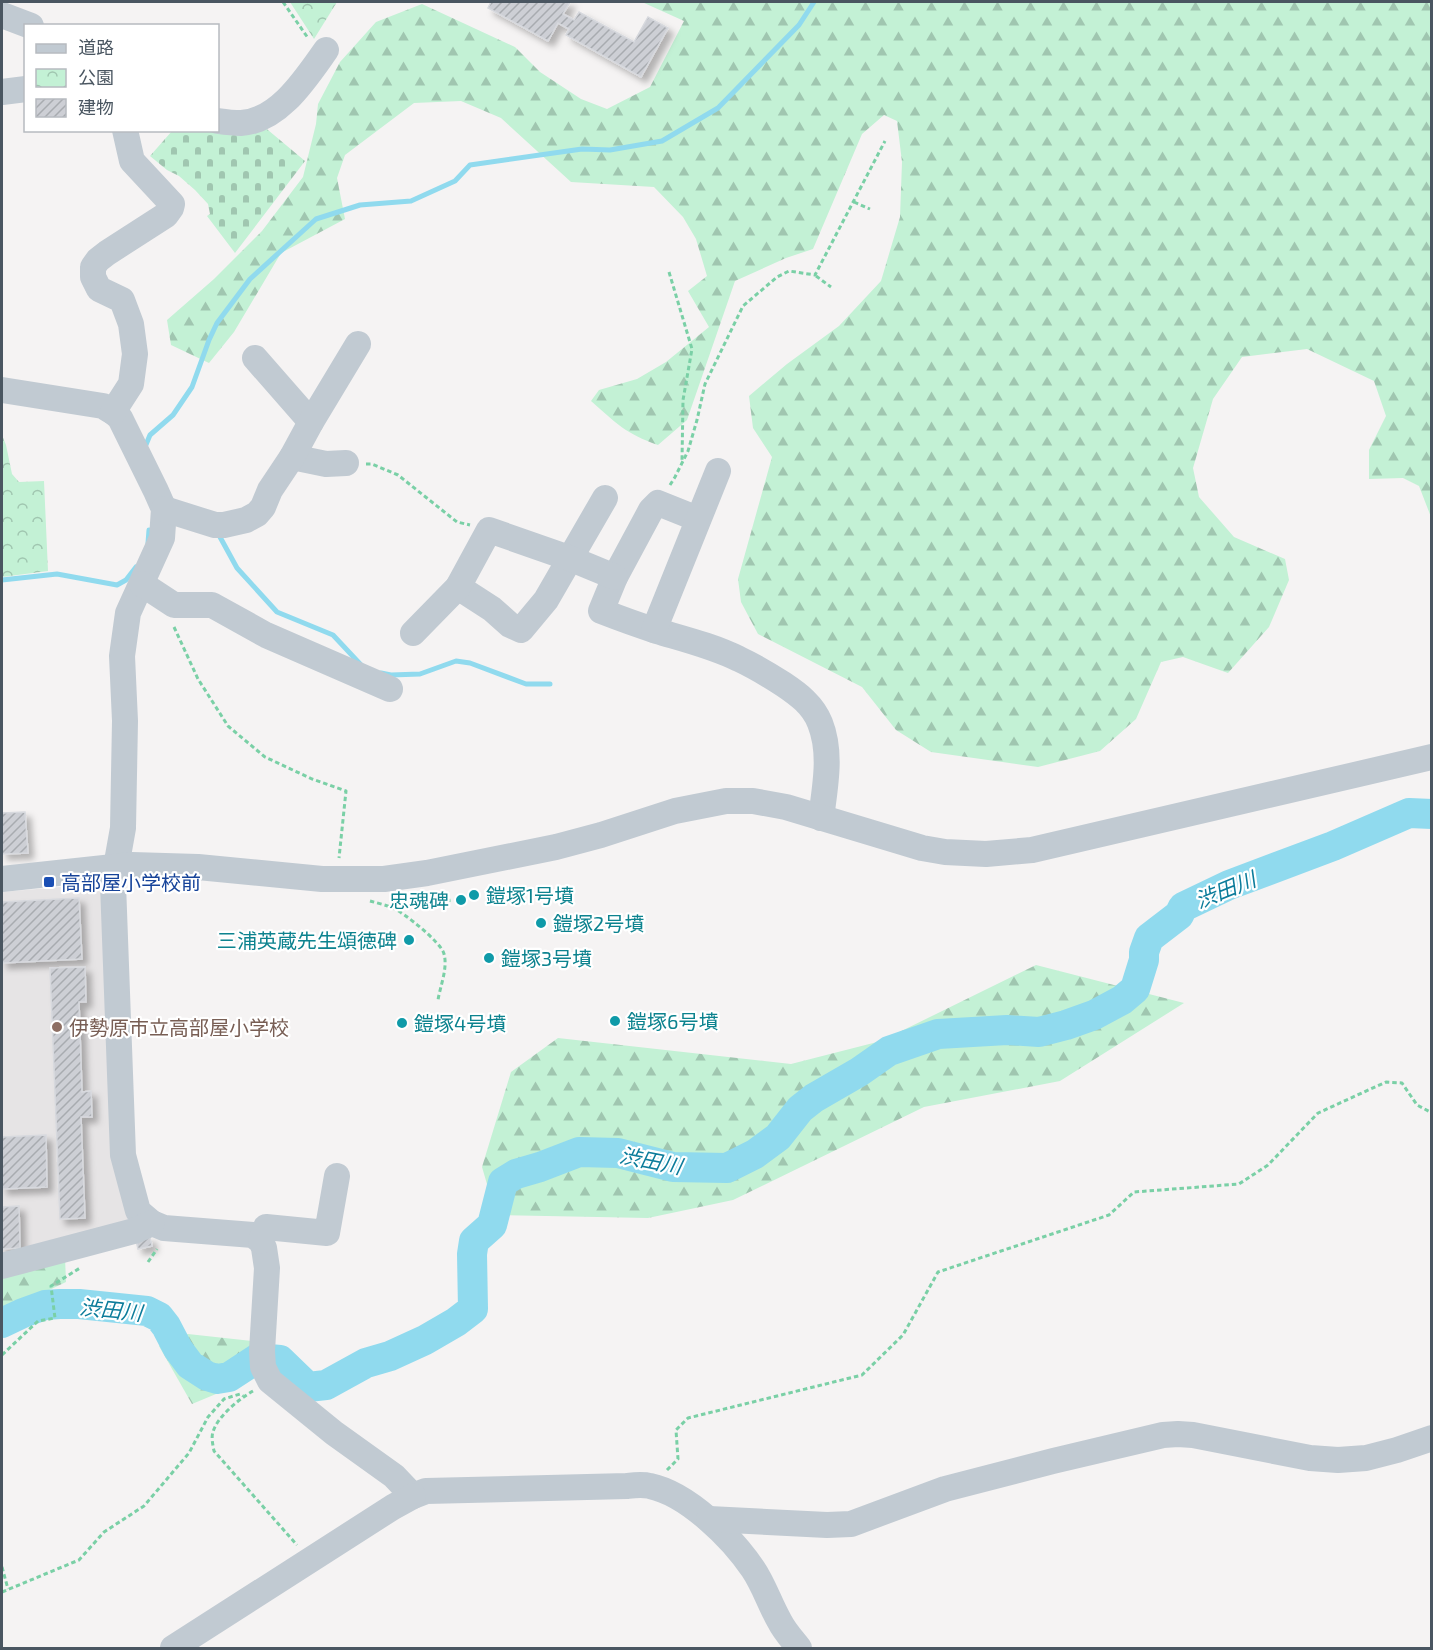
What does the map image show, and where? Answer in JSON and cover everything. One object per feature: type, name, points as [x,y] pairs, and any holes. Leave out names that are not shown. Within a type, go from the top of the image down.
[{"type":"street","points":[[2,15],[26,24]]},
{"type":"street","points":[[219,121],[243,123],[272,112],[296,92],[324,53]]},
{"type":"street","points":[[2,92],[24,89]]},
{"type":"street","points":[[113,412],[131,384],[135,354],[131,324],[122,300],[99,289],[93,276],[93,267],[107,253],[165,216],[172,204],[132,161],[125,132]]},
{"type":"street","points":[[164,509],[215,525],[246,520],[257,514],[358,344]]},
{"type":"street","points":[[255,358],[311,422]]},
{"type":"street","points":[[2,390],[103,406],[113,412],[120,418],[164,509],[162,538],[128,613],[122,656],[124,788],[122,837],[113,884],[123,1155],[138,1211],[152,1223],[164,1228],[253,1235],[261,1241],[267,1268],[265,1366],[325,1441],[394,1476],[413,1496]]},
{"type":"street","points":[[292,457],[326,464],[346,463]]},
{"type":"street","points":[[654,630],[718,471]]},
{"type":"street","points":[[458,587],[492,609],[510,625],[521,630],[546,600],[605,498]]},
{"type":"street","points":[[698,519],[658,503],[651,510],[615,577],[601,611],[740,659],[796,693],[813,709],[824,733],[827,752],[821,818]]},
{"type":"street","points":[[413,633],[458,587],[489,530],[615,577]]},
{"type":"street","points":[[142,584],[174,605],[212,605],[266,635],[390,689]]},
{"type":"street","points":[[2,879],[132,865],[198,867],[322,879],[384,879],[427,873],[556,847],[675,811],[726,801],[761,802],[786,807],[922,848],[962,854],[1009,853],[1032,850],[1431,757]]},
{"type":"street","points":[[261,1241],[266,1227],[327,1233],[340,1193]]},
{"type":"street","points":[[2,1266],[134,1231],[152,1223]]},
{"type":"street","points":[[709,1519],[827,1525],[850,1524],[945,1489],[1164,1435],[1193,1435],[1310,1458],[1338,1460],[1366,1458],[1431,1438]]},
{"type":"street","points":[[173,1648],[413,1496],[426,1491],[640,1485],[660,1489],[677,1498],[709,1519],[725,1535],[753,1569],[780,1623],[799,1648]]},
{"type":"path","points":[[283,2],[324,53]]},
{"type":"path","points":[[815,275],[885,141]]},
{"type":"path","points":[[854,202],[870,209]]},
{"type":"path","points":[[658,503],[682,463],[697,420],[705,384],[743,306],[777,277],[789,271],[815,275],[831,287]]},
{"type":"path","points":[[669,272],[692,349],[683,400],[682,463]]},
{"type":"path","points":[[346,463],[372,464],[398,475],[457,522],[489,530]]},
{"type":"path","points":[[174,627],[198,679],[228,726],[265,757],[312,779],[346,791],[337,879]]},
{"type":"path","points":[[438,1000],[445,966],[444,954],[440,945],[394,908],[453,900]]},
{"type":"path","points":[[651,1486],[678,1459],[676,1430],[688,1418],[862,1375],[903,1335],[938,1272],[1109,1215],[1134,1192],[1239,1184],[1268,1165],[1318,1113],[1386,1083],[1402,1083],[1417,1105],[1431,1113]]},
{"type":"path","points":[[2,1355],[38,1322],[54,1318],[51,1286],[85,1265]]},
{"type":"path","points":[[265,1366],[243,1396],[218,1422],[212,1434],[214,1451],[310,1561]]},
{"type":"path","points":[[2,1592],[79,1560],[104,1533],[144,1506],[189,1453],[208,1417],[224,1399],[240,1394],[243,1396]]},
{"type":"path","points":[[2,1567],[8,1589]]},
{"type":"shaded area","name":"伊勢原市立高部屋小学校","points":[[95,884],[105,892],[134,1219],[2,1258],[2,892]]},
{"type":"green space","points":[[290,2],[337,2],[314,39]]},
{"type":"green space","points":[[642,2],[1431,2],[1431,517],[1419,486],[1403,478],[1369,479],[1369,450],[1386,416],[1374,381],[1307,349],[1242,357],[1213,399],[1193,468],[1199,497],[1234,537],[1285,559],[1289,580],[1269,627],[1228,673],[1183,657],[1161,662],[1136,719],[1100,751],[1038,767],[931,752],[896,730],[862,687],[758,634],[741,602],[738,579],[772,457],[753,428],[749,396],[787,364],[839,326],[881,281],[900,217],[902,162],[897,121],[884,115],[862,134],[813,249],[786,258],[735,281],[687,420],[658,445],[629,432],[591,401],[599,390],[637,379],[666,362],[709,327],[688,291],[707,276],[696,239],[683,217],[654,187],[571,182],[501,118],[461,101],[414,103],[345,155],[337,178],[345,219],[281,253],[234,332],[209,363],[171,345],[167,320],[214,279],[262,231],[303,177],[316,124],[318,104],[340,62],[376,22],[422,4],[515,47],[540,72],[581,99],[607,109],[650,87],[684,21]]},
{"type":"green space","points":[[262,125],[305,161],[235,253],[207,216],[210,214],[208,204],[179,176],[167,170],[150,156],[171,132],[219,132],[219,130]]},
{"type":"green space","points":[[2,435],[12,474],[19,482],[44,481],[48,571],[2,577]]},
{"type":"green space","points":[[1036,965],[1184,1003],[1060,1081],[924,1107],[733,1200],[648,1218],[496,1215],[482,1167],[511,1072],[558,1038],[791,1064],[881,1041]]},
{"type":"green space","points":[[65,1257],[66,1282],[2,1309],[2,1278]]},
{"type":"green space","points":[[188,1334],[252,1341],[252,1379],[192,1404],[159,1346]]},
{"type":"building","points":[[491,2],[570,2],[563,14],[574,20],[579,12],[634,42],[648,17],[668,28],[641,77],[566,35],[569,29],[558,23],[548,41],[488,8]]},
{"type":"building","points":[[25,812],[28,853],[2,854],[2,813]]},
{"type":"building","points":[[79,898],[82,959],[2,963],[2,902]]},
{"type":"building","points":[[85,967],[86,1002],[79,1002],[82,1092],[91,1091],[92,1117],[81,1117],[85,1218],[60,1219],[50,968]]},
{"type":"building","points":[[46,1135],[47,1187],[2,1189],[2,1137]]},
{"type":"building","points":[[19,1206],[20,1248],[2,1249],[2,1207]]},
{"type":"building","points":[[150,1237],[152,1246],[138,1249],[136,1240]]},
{"type":"waterway","points":[[145,447],[150,435],[173,415],[192,387],[217,323],[250,279],[316,219],[360,205],[411,201],[455,181],[470,165],[582,149],[610,150],[662,141],[718,108],[799,25],[814,2]]},
{"type":"waterway","points":[[148,543],[149,530]]},
{"type":"waterway","points":[[220,537],[237,568],[277,612],[333,635],[362,666]]},
{"type":"waterway","points":[[2,580],[57,574],[117,585],[126,580],[136,567]]},
{"type":"waterway","points":[[381,673],[420,674],[456,661],[470,663],[526,684],[550,684]]},
{"type":"waterway","name":"渋田川","points":[[2,1323],[45,1305],[79,1304],[147,1311],[159,1317],[190,1365],[207,1376],[217,1379],[229,1377],[258,1358],[280,1360],[308,1387],[326,1385],[366,1363],[390,1356],[425,1340],[473,1309],[472,1254],[474,1241],[492,1225],[503,1182],[516,1174],[579,1152],[618,1153],[673,1167],[727,1168],[755,1154],[778,1137],[800,1109],[814,1098],[859,1072],[889,1051],[938,1034],[1007,1030],[1039,1032],[1094,1015],[1122,1000],[1135,989],[1149,938],[1179,915],[1183,907],[1229,885],[1333,846],[1409,813],[1432,814]]},
{"type":"place","name":"高部屋小学校前","points":[[49,882]]},
{"type":"place","name":"鎧塚1号墳","points":[[474,895]]},
{"type":"place","name":"忠魂碑","points":[[461,900]]},
{"type":"place","name":"鎧塚2号墳","points":[[541,923]]},
{"type":"place","name":"三浦英蔵先生頌徳碑","points":[[409,940]]},
{"type":"place","name":"鎧塚3号墳","points":[[489,958]]},
{"type":"place","name":"鎧塚6号墳","points":[[615,1021]]},
{"type":"place","name":"鎧塚4号墳","points":[[402,1023]]},
{"type":"place","name":"伊勢原市立高部屋小学校","points":[[57,1027]]}]
